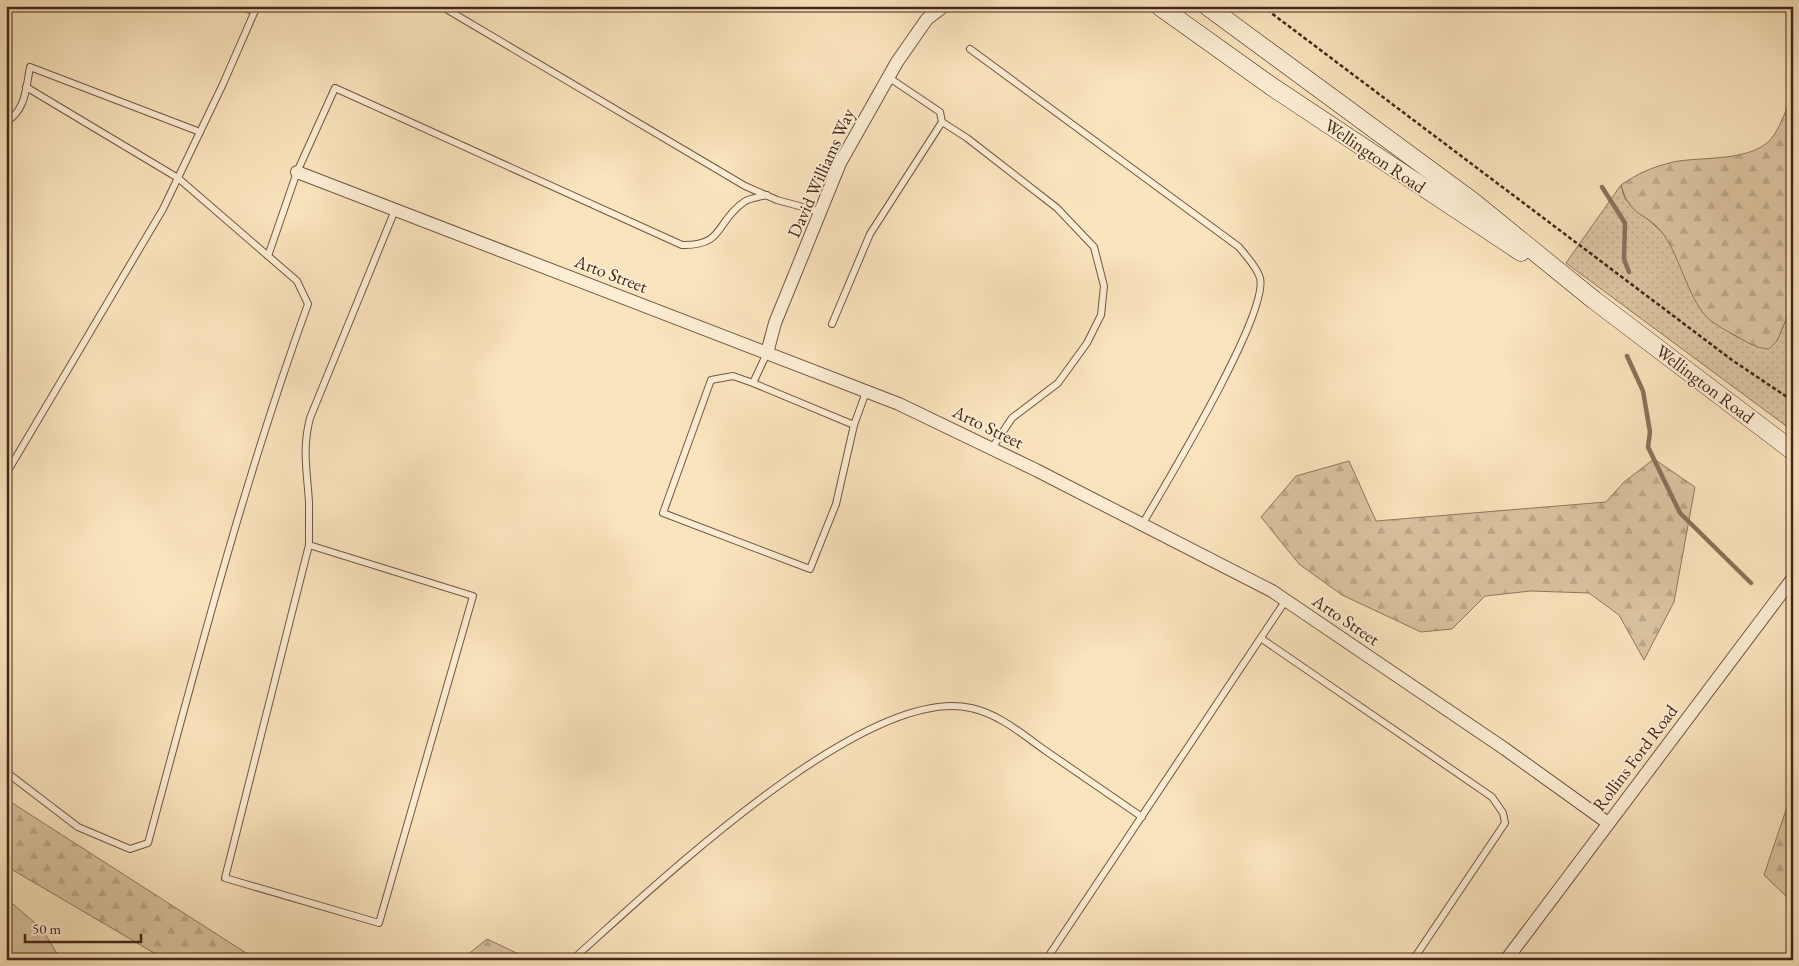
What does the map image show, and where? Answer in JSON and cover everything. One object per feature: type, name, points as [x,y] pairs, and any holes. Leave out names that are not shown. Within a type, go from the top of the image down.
[{"type":"main road","name":"Wellington Road","points":[[1160,6],[1316,117],[1594,300]]},
{"type":"main road","name":"Wellington Road","points":[[1207,6],[1493,217],[1594,300],[1793,451]]},
{"type":"street","name":"David Williams Way","points":[[767,353],[775,323],[840,163],[888,77],[927,19],[931,6]]},
{"type":"street","name":"David Williams Way","points":[[927,19],[944,6]]},
{"type":"street","name":"Arto Street","points":[[297,172],[907,408],[992,448],[1143,523],[1286,600],[1497,744],[1608,823]]},
{"type":"street","name":"Rollins Ford Road","points":[[1506,960],[1793,578]]},
{"type":"lane","points":[[6,474],[163,210],[256,9],[235,6]]},
{"type":"lane","points":[[441,6],[745,186],[767,196],[820,212]]},
{"type":"lane","points":[[970,49],[1239,247],[1260,280],[1257,306],[1202,421],[1143,523]]},
{"type":"lane","points":[[6,122],[15,117],[23,105],[30,67],[200,132]]},
{"type":"lane","points":[[832,324],[870,234],[942,122],[940,112],[888,77]]},
{"type":"lane","points":[[6,772],[78,827],[130,849],[148,843],[202,645],[271,407],[308,304],[297,281],[178,178],[26,87]]},
{"type":"lane","points":[[268,256],[297,172],[335,88],[682,244],[700,245],[713,239],[732,213],[745,201],[767,196]]},
{"type":"lane","points":[[942,122],[967,138],[1057,208],[1094,247],[1104,286],[1101,315],[1086,343],[1058,383],[1012,418],[992,448]]},
{"type":"lane","points":[[309,545],[473,596],[379,923],[225,878],[309,545],[304,456],[310,418],[395,210]]},
{"type":"lane","points":[[754,383],[767,353]]},
{"type":"lane","points":[[854,425],[733,376],[711,380],[663,512],[810,569],[836,504],[854,425],[866,392]]},
{"type":"lane","points":[[1046,960],[1262,639],[1286,600]]},
{"type":"lane","points":[[1262,639],[1492,797],[1503,812],[1505,823],[1413,960]]},
{"type":"lane","points":[[572,960],[734,818],[821,755],[868,730],[911,713],[936,706],[955,705],[993,714],[1142,817]]},
{"type":"path","points":[[1262,6],[1732,360],[1792,399]]},
{"type":"green space","points":[[1793,93],[1793,303],[1777,341],[1769,349],[1760,348],[1714,323],[1703,313],[1664,235],[1658,227],[1635,210],[1625,196],[1621,185],[1646,171],[1673,162],[1728,157],[1755,150],[1766,144],[1774,135]]},
{"type":"green space","points":[[1621,185],[1625,199],[1663,233],[1677,255],[1692,294],[1730,333],[1744,340],[1777,341],[1793,303],[1793,431],[1566,263]]},
{"type":"green space","points":[[1654,459],[1695,487],[1674,602],[1644,660],[1619,615],[1589,593],[1531,591],[1485,596],[1452,629],[1421,632],[1342,595],[1299,564],[1261,517],[1296,476],[1349,461],[1376,521],[1606,502],[1624,482]]},
{"type":"green space","points":[[1793,789],[1793,903],[1764,875]]},
{"type":"green space","points":[[6,799],[257,960],[166,960],[6,866]]},
{"type":"green space","points":[[6,898],[42,929],[61,960],[6,960]]},
{"type":"green space","points":[[487,939],[523,956],[523,960],[461,960]]},
{"type":"waterway","points":[[1602,187],[1625,223],[1624,259],[1629,272]]},
{"type":"waterway","points":[[1627,356],[1643,391],[1650,432],[1648,447],[1680,513],[1751,583]]}]
